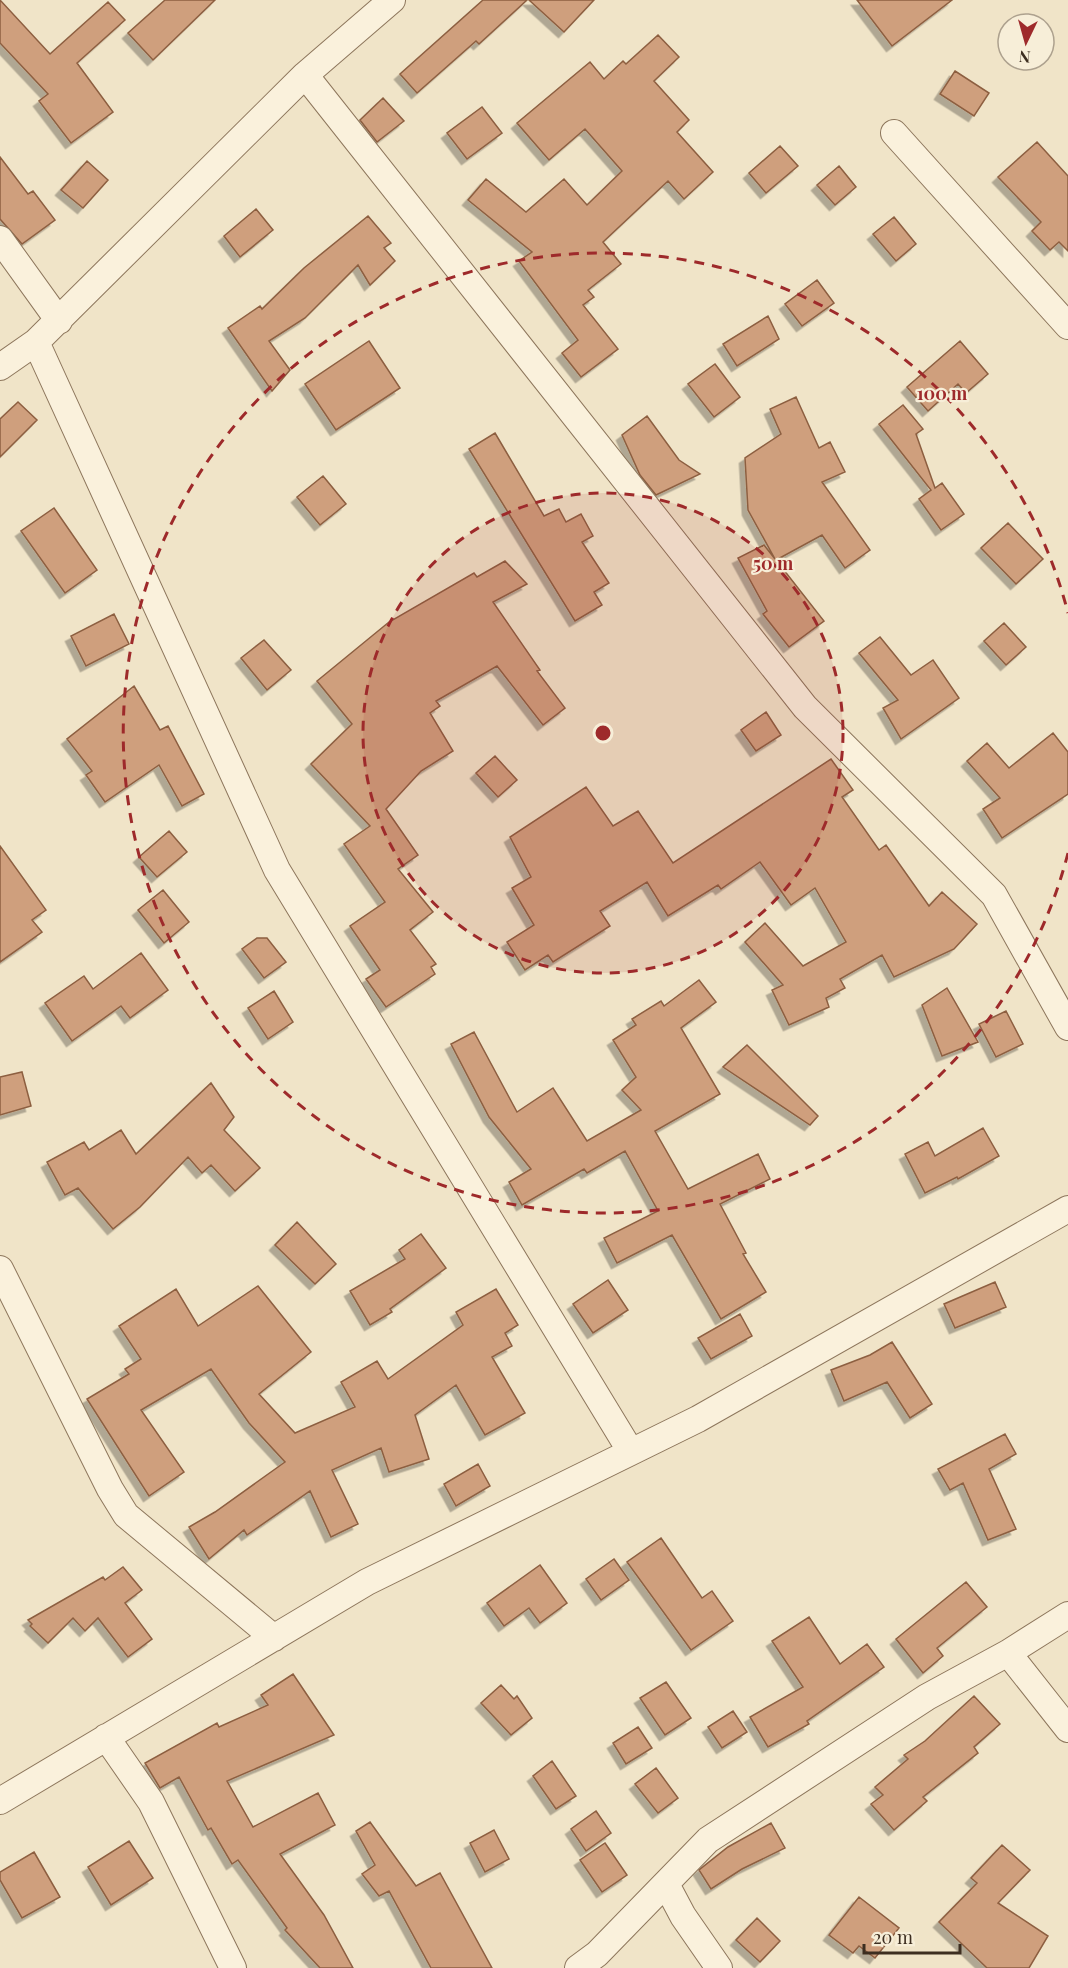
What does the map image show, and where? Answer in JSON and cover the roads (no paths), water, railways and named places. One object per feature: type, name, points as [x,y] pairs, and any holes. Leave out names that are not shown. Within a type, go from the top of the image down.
[{"type":"street","points":[[0,367],[36,342],[59,321],[304,75],[392,0]]},
{"type":"street","points":[[304,75],[805,707],[994,895],[1068,1027]]},
{"type":"street","points":[[894,134],[1068,326]]},
{"type":"street","points":[[0,240],[59,321]]},
{"type":"street","points":[[36,342],[277,870],[631,1452]]},
{"type":"street","points":[[0,1801],[367,1582],[708,1413],[1068,1209]]},
{"type":"street","points":[[0,1269],[110,1489],[126,1515],[274,1638]]},
{"type":"street","points":[[578,1968],[597,1954],[708,1840],[927,1697],[1008,1653],[1068,1615]]},
{"type":"street","points":[[1008,1653],[1068,1729]]},
{"type":"street","points":[[106,1737],[151,1802],[233,1968]]},
{"type":"street","points":[[666,1884],[683,1916],[719,1968]]}]
